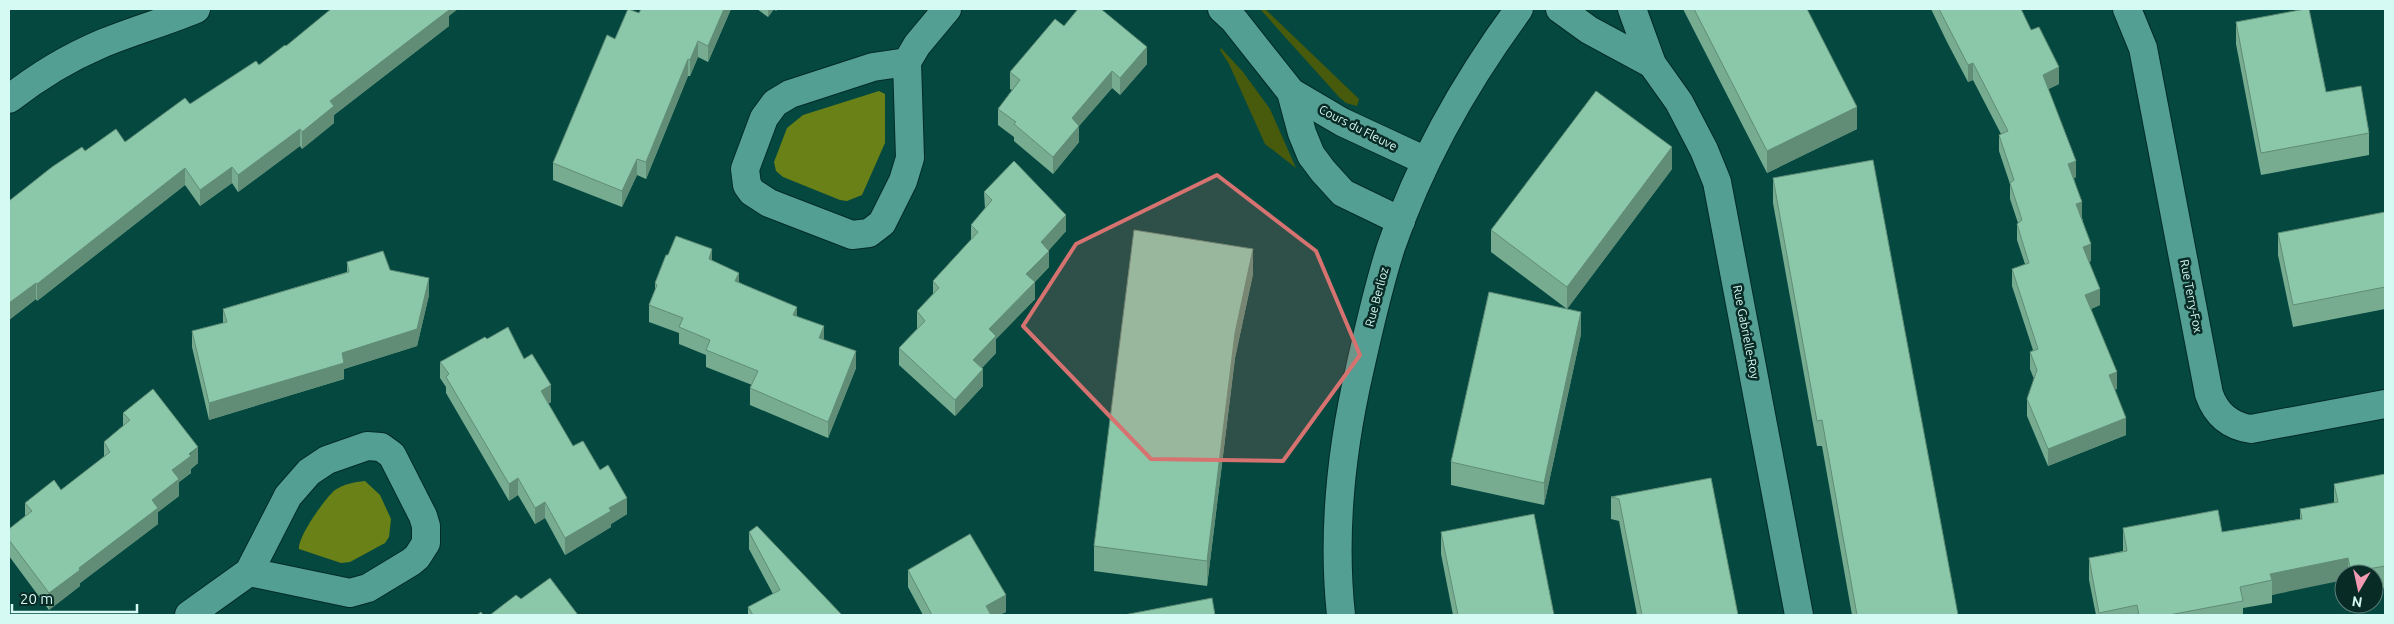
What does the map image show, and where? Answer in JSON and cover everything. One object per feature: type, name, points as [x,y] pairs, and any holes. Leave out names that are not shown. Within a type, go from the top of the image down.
[{"type":"street","points":[[9,99],[35,80],[101,44],[196,9]]},
{"type":"street","points":[[907,62],[873,67],[790,94],[775,103],[764,118],[745,169],[747,185],[752,192],[769,203],[852,235],[869,233],[876,229],[887,216],[903,181],[910,158],[907,62],[947,9]]},
{"type":"street","name":"Cours du Fleuve","points":[[1222,9],[1234,20],[1290,92],[1302,133],[1311,154],[1335,185],[1352,198],[1401,221]]},
{"type":"street","name":"Rue Berlioz","points":[[1341,615],[1336,542],[1344,451],[1353,398],[1374,306],[1401,221],[1426,162],[1479,68],[1519,9]]},
{"type":"street","name":"Rue Gabrielle-Roy","points":[[1560,9],[1590,30],[1652,64]]},
{"type":"street","name":"Rue Gabrielle-Roy","points":[[1632,9],[1652,64],[1679,102],[1704,150],[1717,182],[1799,615]]},
{"type":"street","name":"Rue Terry-Fox","points":[[2127,9],[2143,48],[2209,394],[2217,411],[2232,424],[2252,429],[2385,404]]},
{"type":"street","name":"Cours du Fleuve","points":[[1290,92],[1342,122],[1426,162]]},
{"type":"street","points":[[190,615],[249,572],[288,496],[309,472],[327,460],[367,446],[381,448],[392,455],[426,526],[426,543],[417,557],[411,562],[368,588],[350,593],[249,572]]},
{"type":"highlighted area","points":[[1217,175],[1316,251],[1360,355],[1283,461],[1151,459],[1023,326],[1076,244]]},
{"type":"green space","points":[[1260,9],[1265,9],[1359,99],[1357,106],[1346,103],[1339,97]]},
{"type":"green space","points":[[1221,48],[1243,72],[1270,109],[1296,168],[1265,144],[1229,64],[1220,50]]},
{"type":"green space","points":[[879,91],[885,94],[885,143],[862,195],[847,201],[840,200],[783,177],[776,171],[774,162],[787,128],[803,115]]},
{"type":"green space","points":[[365,481],[380,495],[391,519],[389,537],[385,543],[350,562],[341,563],[299,549],[302,536],[330,494],[346,485]]},
{"type":"building","points":[[331,9],[449,10],[330,101],[334,106],[302,132],[300,129],[238,175],[232,167],[200,190],[185,168],[37,284],[9,303],[9,201],[52,167],[82,147],[85,151],[116,129],[125,142],[185,98],[190,104],[256,61],[259,65],[286,46]]},
{"type":"building","points":[[628,9],[639,13],[641,9],[724,9],[708,46],[698,41],[690,60],[688,59],[646,162],[637,159],[622,191],[553,163],[607,35],[615,39]]},
{"type":"building","points":[[1078,9],[1101,9],[1147,47],[1120,78],[1112,71],[1072,118],[1079,126],[1053,157],[1014,124],[1016,122],[998,109],[1020,80],[1010,72],[1055,19],[1064,26]]},
{"type":"building","points":[[1694,9],[1807,9],[1857,107],[1767,151]]},
{"type":"building","points":[[1939,9],[2021,9],[2031,30],[2039,27],[2059,67],[2043,75],[2076,161],[2068,164],[2082,202],[2076,204],[2091,244],[2083,247],[2100,289],[2085,295],[2117,372],[2109,375],[2126,418],[2048,449],[2027,399],[2037,370],[2030,352],[2038,349],[2012,269],[2029,263],[2017,224],[2022,220],[2010,183],[2014,180],[1999,135],[2008,131],[1973,63],[1968,65]]},
{"type":"building","points":[[2309,9],[2326,92],[2361,86],[2369,133],[2261,153],[2236,22]]},
{"type":"building","points":[[1596,91],[1672,147],[1567,287],[1491,230]]},
{"type":"building","points":[[1873,160],[1958,615],[1857,615],[1822,420],[1817,421],[1773,178]]},
{"type":"building","points":[[1014,161],[1066,215],[1041,242],[1049,251],[1026,274],[1035,282],[989,329],[996,336],[973,360],[983,369],[955,400],[899,348],[925,321],[917,311],[939,288],[933,281],[978,232],[971,225],[992,200],[984,192]]},
{"type":"building","points":[[2385,212],[2385,287],[2293,305],[2278,233]]},
{"type":"building","points":[[1134,230],[1253,249],[1235,333],[1207,561],[1094,546]]},
{"type":"building","points":[[676,236],[712,249],[709,259],[739,273],[735,281],[797,307],[793,315],[824,326],[819,338],[856,351],[828,422],[750,388],[758,371],[706,350],[710,340],[679,327],[683,318],[649,305],[657,285],[655,283]]},
{"type":"building","points":[[383,251],[390,270],[429,278],[417,329],[342,353],[344,363],[209,403],[192,331],[227,322],[223,309],[349,272],[347,262]]},
{"type":"building","points":[[1489,292],[1581,312],[1544,483],[1451,462]]},
{"type":"building","points":[[508,327],[524,359],[532,354],[551,385],[541,391],[573,446],[583,441],[600,470],[608,465],[627,498],[609,508],[611,511],[565,538],[545,502],[535,508],[518,478],[509,484],[446,377],[449,374],[440,362],[485,337],[487,339]]},
{"type":"building","points":[[153,389],[198,447],[189,454],[191,456],[172,470],[179,479],[152,500],[158,508],[49,593],[9,540],[9,529],[32,511],[25,503],[54,480],[61,490],[110,452],[104,442],[130,420],[123,413]]},
{"type":"building","points":[[2385,474],[2385,566],[2384,564],[2349,564],[2348,558],[2270,574],[2272,580],[2240,587],[2243,601],[2169,615],[2139,615],[2137,605],[2099,613],[2089,558],[2127,551],[2123,528],[2218,510],[2222,532],[2302,519],[2300,509],[2338,502],[2334,484]]},
{"type":"building","points":[[1711,478],[1738,615],[1642,615],[1619,499],[1611,497]]},
{"type":"building","points":[[1534,514],[1554,615],[1458,615],[1441,532]]},
{"type":"building","points":[[757,526],[842,615],[753,615],[748,607],[780,590],[749,532]]},
{"type":"building","points":[[970,534],[1006,595],[986,606],[991,615],[932,615],[908,570]]},
{"type":"building","points":[[550,578],[578,615],[490,615],[516,595],[521,599]]},
{"type":"building","points":[[1212,598],[1215,615],[1124,615]]}]
